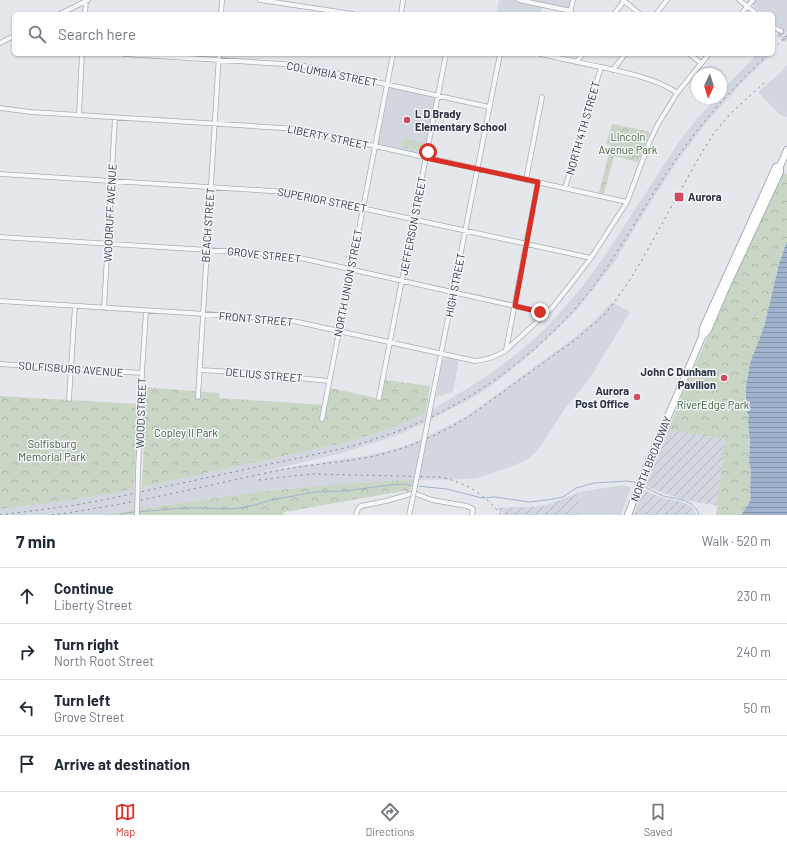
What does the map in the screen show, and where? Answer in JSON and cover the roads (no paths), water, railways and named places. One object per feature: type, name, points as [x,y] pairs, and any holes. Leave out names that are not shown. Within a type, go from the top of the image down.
[{"type":"main road","name":"NORTH BROADWAY","points":[[628,515],[702,337],[703,328],[776,167],[780,166],[787,150]]},
{"type":"street","points":[[64,12],[87,0]]},
{"type":"street","points":[[85,12],[87,0]]},
{"type":"street","points":[[221,12],[222,0]]},
{"type":"street","points":[[260,0],[301,4],[343,12]]},
{"type":"street","points":[[401,12],[403,0]]},
{"type":"street","points":[[519,0],[566,12]]},
{"type":"street","points":[[570,12],[573,0]]},
{"type":"street","points":[[658,12],[667,0]]},
{"type":"street","points":[[739,0],[754,12]]},
{"type":"street","points":[[743,12],[753,0]]},
{"type":"street","points":[[615,12],[623,1],[637,12]]},
{"type":"street","points":[[775,29],[779,32]]},
{"type":"street","points":[[0,43],[12,37]]},
{"type":"street","points":[[79,116],[82,56]]},
{"type":"street","name":"COLUMBIA STREET","points":[[155,56],[304,66],[489,107]]},
{"type":"street","name":"BEACH STREET","points":[[198,397],[219,56]]},
{"type":"street","name":"NORTH UNION STREET","points":[[322,419],[393,56]]},
{"type":"street","name":"JEFFERSON STREET","points":[[379,398],[446,56]]},
{"type":"street","name":"HIGH STREET","points":[[409,515],[500,56]]},
{"type":"street","points":[[562,56],[576,62],[642,77],[677,92]]},
{"type":"street","points":[[576,62],[581,56]]},
{"type":"street","points":[[613,70],[624,56]]},
{"type":"street","points":[[692,56],[701,63]]},
{"type":"street","points":[[506,351],[552,308],[591,258],[627,202],[649,143],[658,124],[677,92],[707,56]]},
{"type":"street","name":"NORTH 4TH STREET","points":[[565,188],[601,67]]},
{"type":"street","points":[[526,180],[542,97]]},
{"type":"street","name":"LIBERTY STREET","points":[[0,108],[79,116],[292,128],[627,202]]},
{"type":"street","name":"WOODRUFF AVENUE","points":[[104,308],[115,118]]},
{"type":"street","name":"SUPERIOR STREET","points":[[0,174],[288,192],[591,258]]},
{"type":"street","points":[[506,351],[538,182]]},
{"type":"street","name":"GROVE STREET","points":[[0,237],[287,255],[546,313]]},
{"type":"street","name":"FRONT STREET","points":[[0,301],[284,319],[474,361],[497,356],[506,351]]},
{"type":"street","points":[[69,399],[75,306]]},
{"type":"street","name":"WOOD STREET","points":[[137,515],[142,373],[146,310]]},
{"type":"street","name":"SOLFISBURG AVENUE","points":[[0,364],[142,373]]},
{"type":"street","name":"DELIUS STREET","points":[[199,370],[329,381]]},
{"type":"street","points":[[356,514],[361,506],[414,493],[432,500],[468,506],[474,509],[472,515]]},
{"type":"water","points":[[787,241],[787,515],[741,515],[751,498],[749,416],[746,401],[746,387],[750,363],[764,327],[779,264]]},
{"type":"waterway","points":[[417,486],[447,489],[482,498],[495,497],[529,502],[563,497],[576,488],[594,483],[626,481],[638,484]]},
{"type":"waterway","points":[[138,512],[182,508],[230,509],[316,492],[345,491],[404,484],[414,486]]},
{"type":"waterway","points":[[643,486],[663,496],[679,499],[689,503],[694,506],[699,515]]},
{"type":"waterway","points":[[120,515],[135,512]]},
{"type":"tunnel","points":[[781,31],[787,36]]},
{"type":"tunnel","points":[[778,34],[787,41]]},
{"type":"railway","points":[[775,47],[787,36]]},
{"type":"railway","points":[[0,515],[70,506],[108,499],[345,448],[386,436],[425,420],[472,395],[516,364],[557,328],[575,309],[602,274],[658,185],[702,124],[740,81],[766,56]]},
{"type":"railway","points":[[52,515],[136,501],[275,471],[379,455],[426,439],[471,415],[575,340],[605,314],[628,283],[714,133],[731,113],[764,83]]},
{"type":"railway","points":[[259,480],[313,474],[439,477],[457,482],[474,490],[488,501],[501,515]]},
{"type":"place","name":"L D Brady Elementary School","points":[[407,120]]},
{"type":"place","name":"Aurora","points":[[679,197]]},
{"type":"place","name":"John C Dunham Pavilion","points":[[724,378]]},
{"type":"place","name":"Aurora Post Office","points":[[637,397]]},
{"type":"park label","name":"Lincoln Avenue Park","points":[[628,143]]},
{"type":"park label","name":"RiverEdge Park","points":[[713,405]]},
{"type":"park label","name":"Copley II Park","points":[[186,433]]},
{"type":"park label","name":"Solfisburg Memorial Park","points":[[52,450]]}]
